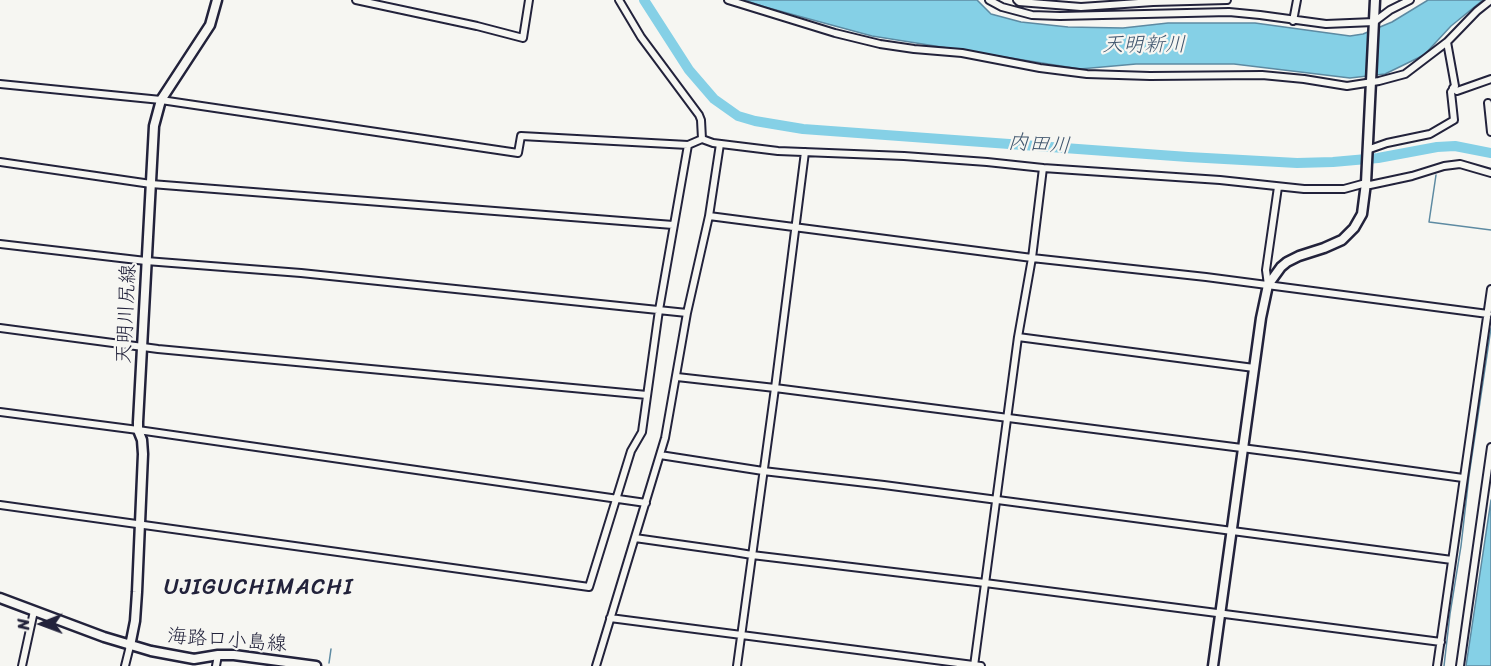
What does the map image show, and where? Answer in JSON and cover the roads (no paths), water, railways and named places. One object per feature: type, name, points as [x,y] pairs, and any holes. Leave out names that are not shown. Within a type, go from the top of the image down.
[{"type":"main road","name":"天明川尻線","points":[[130,645],[135,621],[140,524],[143,453],[138,430],[154,126],[161,100],[210,25],[217,0]]},
{"type":"main road","points":[[1213,666],[1261,318],[1268,285],[1287,262],[1335,244],[1349,234],[1362,214],[1366,183],[1375,0]]},
{"type":"main road","name":"海路口小島線","points":[[0,598],[151,651],[194,659],[234,655],[315,666]]},
{"type":"street","points":[[356,0],[523,38],[529,0]]},
{"type":"street","points":[[620,0],[641,37],[699,115],[702,139]]},
{"type":"street","points":[[728,0],[835,33],[880,44],[962,53],[1041,68],[1087,74],[1150,76],[1262,75],[1347,86],[1371,83],[1405,74],[1447,42],[1491,0]]},
{"type":"street","points":[[989,0],[1002,8],[1032,15],[1151,15],[1229,12],[1326,24],[1374,22],[1390,10],[1410,0]]},
{"type":"street","points":[[1017,0],[1081,7],[1153,1],[1227,0]]},
{"type":"street","points":[[1293,21],[1297,0]]},
{"type":"street","points":[[1151,15],[1153,1]]},
{"type":"street","points":[[1367,150],[1387,143],[1430,134],[1454,120],[1451,92],[1455,86],[1447,42]]},
{"type":"street","points":[[1453,88],[1457,91],[1491,79]]},
{"type":"street","points":[[0,84],[161,100],[518,153],[521,136],[688,145],[702,139],[713,143],[778,151],[904,156],[1209,179],[1304,189],[1344,189],[1366,183],[1370,185],[1444,166],[1460,165],[1491,173]]},
{"type":"street","points":[[1488,104],[1491,132]]},
{"type":"street","points":[[596,666],[665,438],[687,313],[709,216],[720,144]]},
{"type":"street","points":[[0,505],[589,587],[631,451],[642,432],[659,310],[688,145]]},
{"type":"street","points":[[737,666],[805,152]]},
{"type":"street","points":[[0,162],[151,184],[674,225]]},
{"type":"street","points":[[974,666],[1043,168]]},
{"type":"street","points":[[1268,285],[1266,270],[1278,187]]},
{"type":"street","points":[[709,216],[1488,314]]},
{"type":"street","points":[[0,244],[146,261],[301,273],[687,313]]},
{"type":"street","points":[[1437,666],[1491,289]]},
{"type":"street","points":[[0,328],[142,347],[647,395]]},
{"type":"street","points":[[1018,337],[1254,368]]},
{"type":"street","points":[[677,377],[1464,478]]},
{"type":"street","points":[[0,412],[646,503]]},
{"type":"street","points":[[1460,666],[1491,447]]},
{"type":"street","points":[[660,455],[764,471],[1452,560]]},
{"type":"street","points":[[635,538],[752,555],[1441,642]]},
{"type":"street","points":[[22,666],[34,610]]},
{"type":"street","points":[[610,618],[981,666]]},
{"type":"street","points":[[125,666],[130,645]]},
{"type":"street","points":[[216,666],[218,655]]},
{"type":"water","name":"天明新川","points":[[744,0],[977,0],[991,14],[1021,22],[1068,27],[1123,28],[1168,23],[1255,23],[1350,36],[1363,34],[1392,22],[1428,0],[1483,0],[1451,26],[1424,55],[1385,74],[1350,78],[1234,64],[1136,64],[1080,69],[872,36]]},
{"type":"water","points":[[1491,500],[1491,666],[1466,666]]},
{"type":"waterway","name":"内田川","points":[[644,0],[689,70],[714,99],[738,116],[755,121],[803,129],[1297,163],[1378,158],[1455,146],[1491,153]]},
{"type":"waterway","points":[[1436,175],[1429,222],[1491,230]]},
{"type":"waterway","points":[[1444,666],[1491,328]]},
{"type":"waterway","points":[[329,663],[331,649]]},
{"type":"district","name":"UJIGUCHIMACHI","points":[[259,588]]}]
